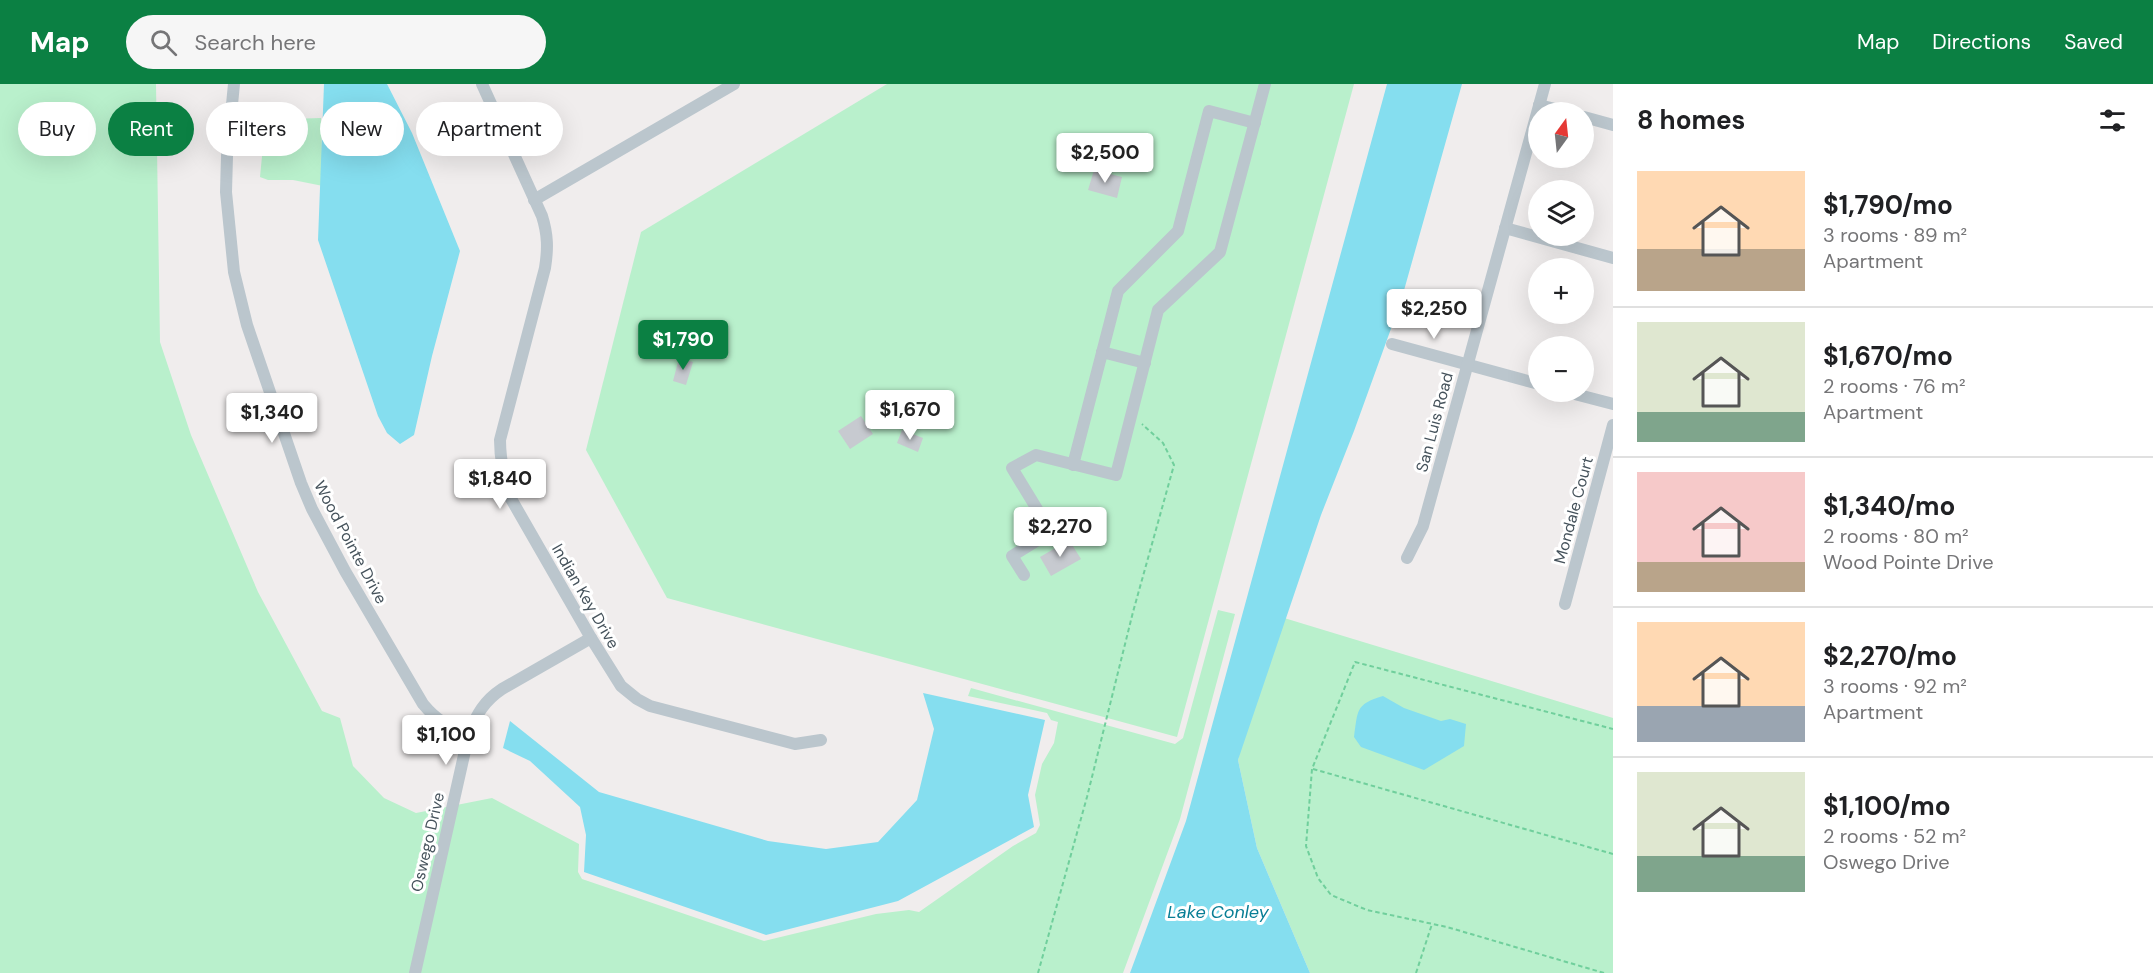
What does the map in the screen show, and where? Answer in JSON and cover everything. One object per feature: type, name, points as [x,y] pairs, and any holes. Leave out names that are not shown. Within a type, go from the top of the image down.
[{"type":"street","name":"Wood Pointe Drive","points":[[234,84],[226,156],[226,192],[234,272],[247,325],[301,483],[345,571],[423,704],[446,726],[469,733]]},
{"type":"street","name":"Indian Key Drive","points":[[482,84],[547,232],[548,247],[545,268],[503,424],[500,456],[503,476],[510,497],[621,686],[637,699],[650,706],[795,744],[821,740]]},
{"type":"street","points":[[534,200],[734,84]]},
{"type":"street","points":[[1024,575],[1012,556],[1051,532],[1012,468],[1036,455],[1116,475],[1158,310],[1220,252],[1265,84]]},
{"type":"street","name":"San Luis Road","points":[[1540,102],[1545,84]]},
{"type":"street","points":[[1073,465],[1118,291],[1178,231],[1209,111],[1255,123]]},
{"type":"street","points":[[1594,120],[1613,125]]},
{"type":"street","name":"San Luis Road","points":[[1407,558],[1423,526],[1528,145]]},
{"type":"street","points":[[1505,228],[1613,258]]},
{"type":"street","points":[[1392,344],[1528,381]]},
{"type":"street","points":[[1102,352],[1144,363]]},
{"type":"street","points":[[1594,399],[1613,404]]},
{"type":"street","name":"Mondale Court","points":[[1565,604],[1613,425]]},
{"type":"street","name":"Oswego Drive","points":[[414,973],[469,733],[480,708],[489,698],[591,638]]},
{"type":"path","points":[[1038,973],[1087,797],[1133,612],[1174,465],[1163,443],[1131,414]]},
{"type":"path","points":[[1604,973],[1432,924],[1367,910],[1331,895],[1318,878],[1306,846],[1312,768],[1355,662],[1613,729]]},
{"type":"path","points":[[1312,768],[1613,854]]},
{"type":"path","points":[[1416,973],[1432,924]]},
{"type":"green space","points":[[0,84],[156,84],[156,102],[108,102],[108,156],[157,156],[160,342],[191,435],[258,592],[322,711],[340,718],[353,766],[384,798],[416,813],[492,798],[579,844],[578,872],[582,879],[764,941],[876,914],[909,910],[919,912],[1013,846],[1036,833],[1040,825],[1035,795],[1042,764],[1054,743],[1058,722],[1051,720],[1047,713],[968,696],[971,688],[1175,744],[1183,738],[1218,610],[1235,614],[1180,819],[1123,973],[0,973]]},
{"type":"green space","points":[[887,84],[1354,84],[1177,737],[667,598],[586,450],[641,232]]},
{"type":"green space","points":[[308,118],[320,118],[323,186],[293,180],[268,180],[260,177],[262,156],[308,156]]},
{"type":"green space","points":[[1271,614],[1613,718],[1613,973],[1310,973],[1257,848],[1238,760]]},
{"type":"water","points":[[324,84],[387,84],[396,102],[323,102]]},
{"type":"water","name":"Lake Conley","points":[[1387,84],[1462,84],[1401,301],[1321,515],[1238,760],[1257,848],[1310,973],[1130,973],[1186,821]]},
{"type":"water","points":[[404,117],[416,143],[416,156],[421,156],[460,251],[414,435],[400,444],[387,433],[378,416],[318,240],[321,156],[404,156]]},
{"type":"water","points":[[923,693],[1045,720],[1028,795],[1034,827],[898,901],[766,935],[584,872],[586,835],[580,807],[530,761],[503,748],[510,721],[599,792],[768,841],[826,849],[878,842],[917,800],[934,729]]},
{"type":"water","points":[[1383,696],[1404,708],[1441,721],[1450,719],[1466,724],[1464,746],[1424,770],[1361,747],[1354,737],[1360,710],[1367,702]]},
{"type":"building","points":[[1094,170],[1122,177],[1117,198],[1088,190]]},
{"type":"building","points":[[679,358],[693,362],[686,385],[673,381]]},
{"type":"building","points":[[861,416],[873,434],[850,449],[838,431]]},
{"type":"building","points":[[902,430],[923,438],[918,452],[897,443]]},
{"type":"building","points":[[1069,540],[1081,559],[1051,576],[1040,557]]}]
